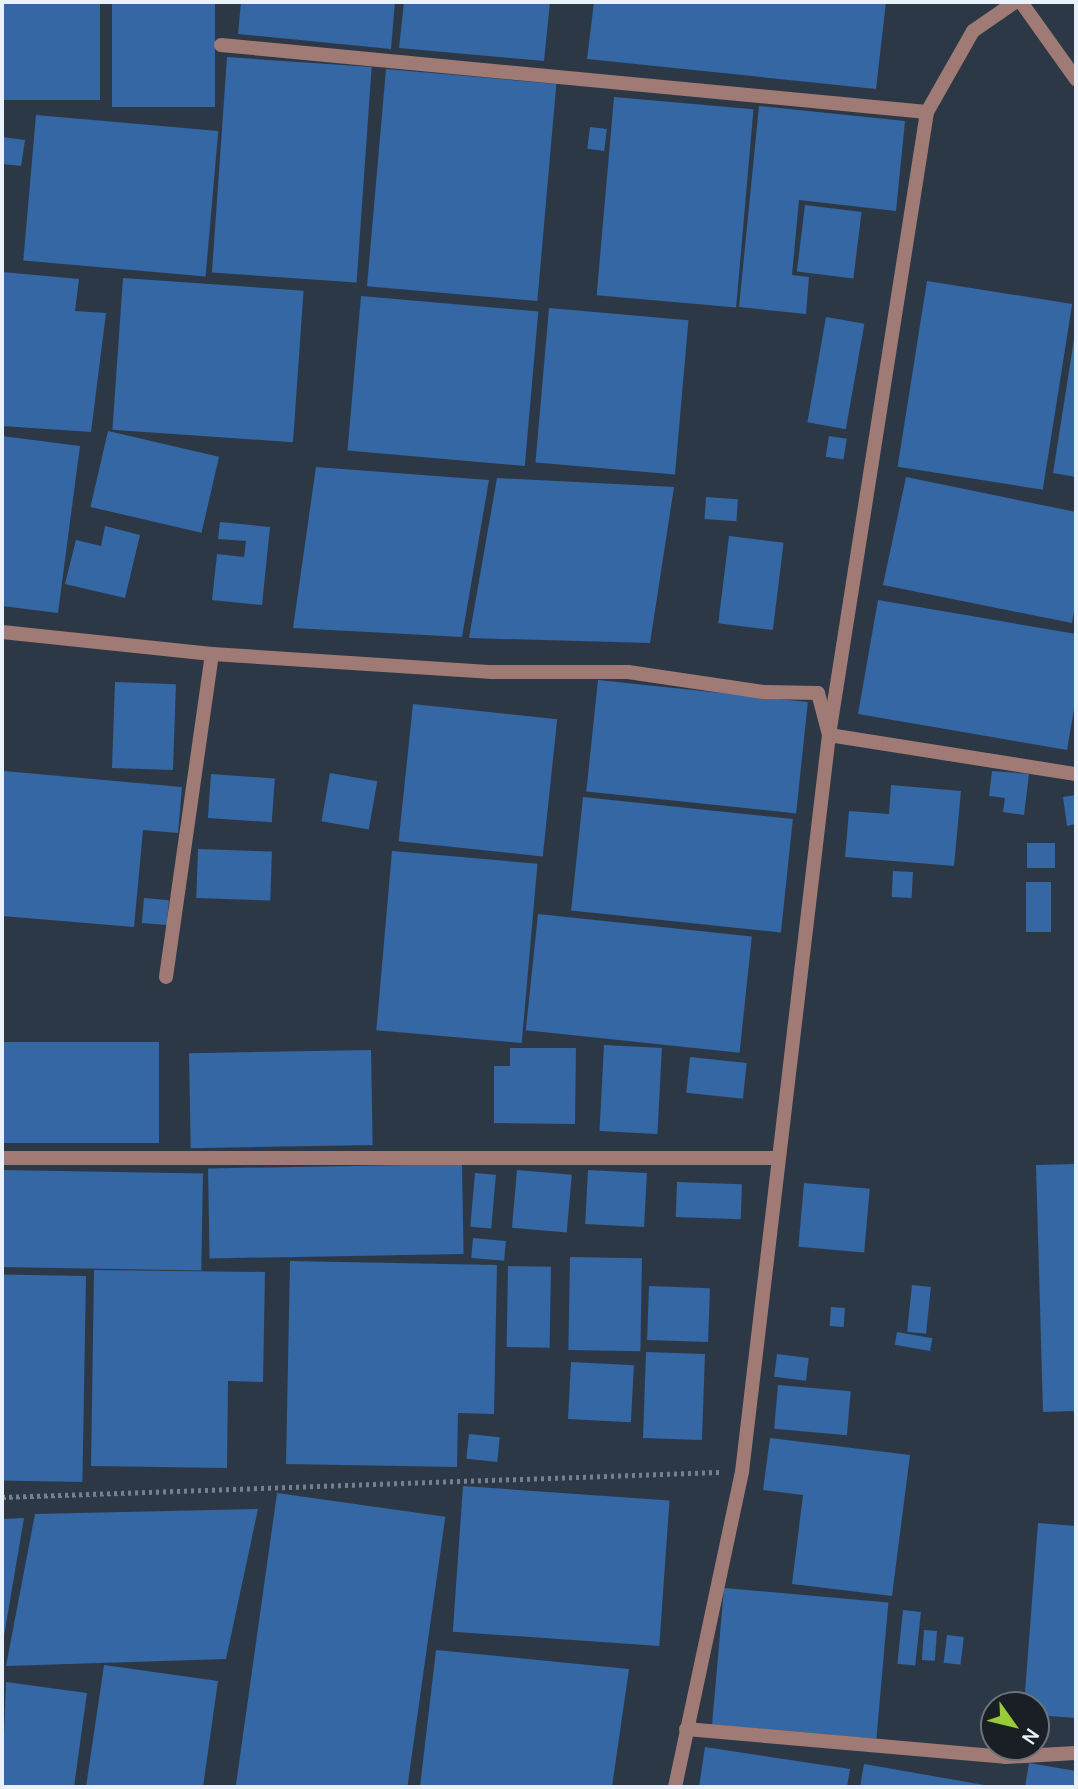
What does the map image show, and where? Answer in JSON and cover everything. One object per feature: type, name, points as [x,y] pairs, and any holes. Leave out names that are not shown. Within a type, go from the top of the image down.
[{"type":"street","points":[[676,1787],[686,1728],[742,1472],[829,734],[927,111],[973,31],[1015,2]]},
{"type":"street","points":[[1021,2],[1076,79]]},
{"type":"street","points":[[221,45],[927,111]]},
{"type":"street","points":[[2,632],[212,654],[492,672],[628,672],[764,692],[818,693],[829,734]]},
{"type":"street","points":[[166,977],[212,654]]},
{"type":"street","points":[[829,734],[1076,774]]},
{"type":"street","points":[[2,1158],[778,1158]]},
{"type":"street","points":[[686,1728],[1005,1757],[1076,1753]]},
{"type":"path","points":[[2,1497],[742,1472]]},
{"type":"building","points":[[2,2],[100,2],[100,100],[2,100]]},
{"type":"building","points":[[112,2],[215,2],[215,107],[112,107]]},
{"type":"building","points":[[241,2],[395,2],[391,49],[238,34]]},
{"type":"building","points":[[404,2],[550,2],[544,61],[399,48]]},
{"type":"building","points":[[594,2],[886,2],[876,89],[587,59]]},
{"type":"building","points":[[227,57],[372,67],[357,283],[212,272]]},
{"type":"building","points":[[386,69],[556,84],[537,301],[367,286]]},
{"type":"building","points":[[614,97],[753,109],[736,307],[597,295]]},
{"type":"building","points":[[759,106],[905,121],[896,211],[799,200],[792,275],[809,277],[806,314],[739,307]]},
{"type":"building","points":[[36,115],[218,131],[206,276],[23,260]]},
{"type":"building","points":[[590,127],[607,129],[604,151],[587,149]]},
{"type":"building","points":[[2,137],[25,140],[21,166],[2,164]]},
{"type":"building","points":[[805,205],[862,212],[853,278],[797,272]]},
{"type":"building","points":[[2,272],[79,279],[75,311],[106,313],[91,432],[2,426]]},
{"type":"building","points":[[123,278],[304,291],[293,442],[112,430]]},
{"type":"building","points":[[927,281],[1072,304],[1043,490],[898,467]]},
{"type":"building","points":[[361,296],[538,312],[525,466],[347,450]]},
{"type":"building","points":[[549,308],[688,320],[675,475],[535,462]]},
{"type":"building","points":[[826,317],[864,324],[846,429],[807,422]]},
{"type":"building","points":[[1076,333],[1076,477],[1053,473]]},
{"type":"building","points":[[108,431],[219,457],[202,533],[90,507]]},
{"type":"building","points":[[2,436],[80,446],[58,613],[2,606]]},
{"type":"building","points":[[829,436],[847,439],[843,460],[826,457]]},
{"type":"building","points":[[316,467],[489,480],[462,637],[293,628]]},
{"type":"building","points":[[906,477],[1076,512],[1076,601],[1072,623],[883,585]]},
{"type":"building","points":[[497,478],[674,487],[650,643],[469,638]]},
{"type":"building","points":[[706,497],[738,499],[736,521],[704,519]]},
{"type":"building","points":[[220,522],[270,527],[262,605],[212,600],[217,554],[244,557],[246,541],[218,539]]},
{"type":"building","points":[[105,526],[140,535],[125,598],[65,584],[76,540],[101,546]]},
{"type":"building","points":[[729,536],[784,543],[773,630],[718,623]]},
{"type":"building","points":[[878,600],[1076,634],[1076,698],[1067,750],[858,714]]},
{"type":"building","points":[[598,680],[808,702],[796,813],[586,791]]},
{"type":"building","points":[[115,682],[176,684],[173,770],[112,768]]},
{"type":"building","points":[[413,704],[557,719],[543,856],[399,841]]},
{"type":"building","points":[[4,771],[182,787],[178,833],[143,830],[134,927],[2,916]]},
{"type":"building","points":[[992,771],[1029,774],[1024,815],[1003,812],[1005,798],[989,796]]},
{"type":"building","points":[[330,773],[377,781],[369,830],[321,821]]},
{"type":"building","points":[[211,774],[275,778],[272,822],[208,818]]},
{"type":"building","points":[[891,785],[961,791],[954,866],[845,857],[849,811],[889,814]]},
{"type":"building","points":[[1076,795],[1076,824],[1067,826],[1063,797]]},
{"type":"building","points":[[583,797],[793,819],[781,932],[571,910]]},
{"type":"building","points":[[1027,843],[1055,843],[1055,868],[1027,868]]},
{"type":"building","points":[[198,849],[272,852],[270,901],[196,898]]},
{"type":"building","points":[[392,851],[537,864],[522,1043],[376,1030]]},
{"type":"building","points":[[893,871],[913,872],[912,898],[892,897]]},
{"type":"building","points":[[1026,882],[1051,882],[1051,932],[1026,932]]},
{"type":"building","points":[[144,898],[169,900],[167,925],[142,923]]},
{"type":"building","points":[[538,914],[752,936],[740,1053],[526,1030]]},
{"type":"building","points":[[2,1042],[159,1042],[159,1143],[2,1143]]},
{"type":"building","points":[[604,1045],[662,1048],[657,1134],[599,1131]]},
{"type":"building","points":[[510,1048],[576,1048],[575,1124],[494,1123],[494,1066],[510,1066]]},
{"type":"building","points":[[371,1050],[373,1145],[191,1148],[189,1053]]},
{"type":"building","points":[[690,1057],[747,1063],[743,1099],[686,1093]]},
{"type":"building","points":[[462,1164],[464,1254],[210,1258],[208,1168]]},
{"type":"building","points":[[1076,1164],[1076,1411],[1043,1412],[1036,1165]]},
{"type":"building","points":[[2,1170],[203,1174],[201,1270],[2,1267]]},
{"type":"building","points":[[517,1170],[572,1175],[567,1233],[512,1228]]},
{"type":"building","points":[[588,1170],[647,1173],[644,1227],[585,1224]]},
{"type":"building","points":[[475,1173],[496,1175],[491,1229],[470,1227]]},
{"type":"building","points":[[677,1182],[742,1184],[741,1219],[676,1217]]},
{"type":"building","points":[[804,1183],[870,1189],[864,1253],[798,1247]]},
{"type":"building","points":[[473,1238],[506,1241],[504,1261],[471,1258]]},
{"type":"building","points":[[570,1257],[642,1258],[640,1351],[568,1350]]},
{"type":"building","points":[[290,1261],[497,1265],[494,1414],[458,1413],[457,1467],[286,1464]]},
{"type":"building","points":[[508,1266],[551,1267],[550,1348],[507,1347]]},
{"type":"building","points":[[94,1270],[265,1272],[263,1382],[228,1381],[227,1468],[91,1466]]},
{"type":"building","points":[[2,1275],[86,1276],[82,1482],[2,1481]]},
{"type":"building","points":[[912,1285],[931,1287],[926,1334],[907,1332]]},
{"type":"building","points":[[649,1286],[710,1288],[708,1342],[647,1340]]},
{"type":"building","points":[[831,1307],[845,1308],[844,1327],[830,1326]]},
{"type":"building","points":[[897,1332],[932,1338],[930,1351],[895,1345]]},
{"type":"building","points":[[646,1352],[705,1354],[702,1440],[643,1438]]},
{"type":"building","points":[[777,1354],[809,1358],[806,1381],[774,1377]]},
{"type":"building","points":[[571,1362],[634,1365],[631,1422],[568,1419]]},
{"type":"building","points":[[778,1385],[851,1391],[847,1435],[774,1429]]},
{"type":"building","points":[[469,1434],[500,1437],[497,1462],[466,1459]]},
{"type":"building","points":[[770,1438],[910,1455],[892,1596],[792,1584],[803,1495],[763,1490]]},
{"type":"building","points":[[463,1486],[669,1500],[659,1646],[453,1632]]},
{"type":"building","points":[[277,1493],[445,1517],[407,1787],[236,1787]]},
{"type":"building","points":[[258,1509],[226,1659],[6,1666],[35,1514]]},
{"type":"building","points":[[24,1518],[3,1642],[2,1642],[2,1519]]},
{"type":"building","points":[[1038,1523],[1076,1526],[1076,1718],[1050,1716],[1050,1691],[1025,1691]]},
{"type":"building","points":[[724,1588],[888,1602],[876,1739],[712,1724]]},
{"type":"building","points":[[903,1610],[921,1612],[915,1666],[897,1664]]},
{"type":"building","points":[[924,1630],[937,1631],[935,1661],[922,1660]]},
{"type":"building","points":[[947,1635],[964,1637],[960,1665],[944,1663]]},
{"type":"building","points":[[436,1650],[629,1669],[612,1787],[420,1787]]},
{"type":"building","points":[[104,1665],[218,1681],[203,1787],[86,1787]]},
{"type":"building","points":[[6,1682],[87,1693],[74,1787],[2,1787]]},
{"type":"building","points":[[705,1747],[850,1769],[847,1787],[699,1787]]},
{"type":"building","points":[[1029,1763],[1076,1771],[1076,1787],[1025,1787]]},
{"type":"building","points":[[864,1764],[990,1786],[990,1787],[860,1787]]}]
